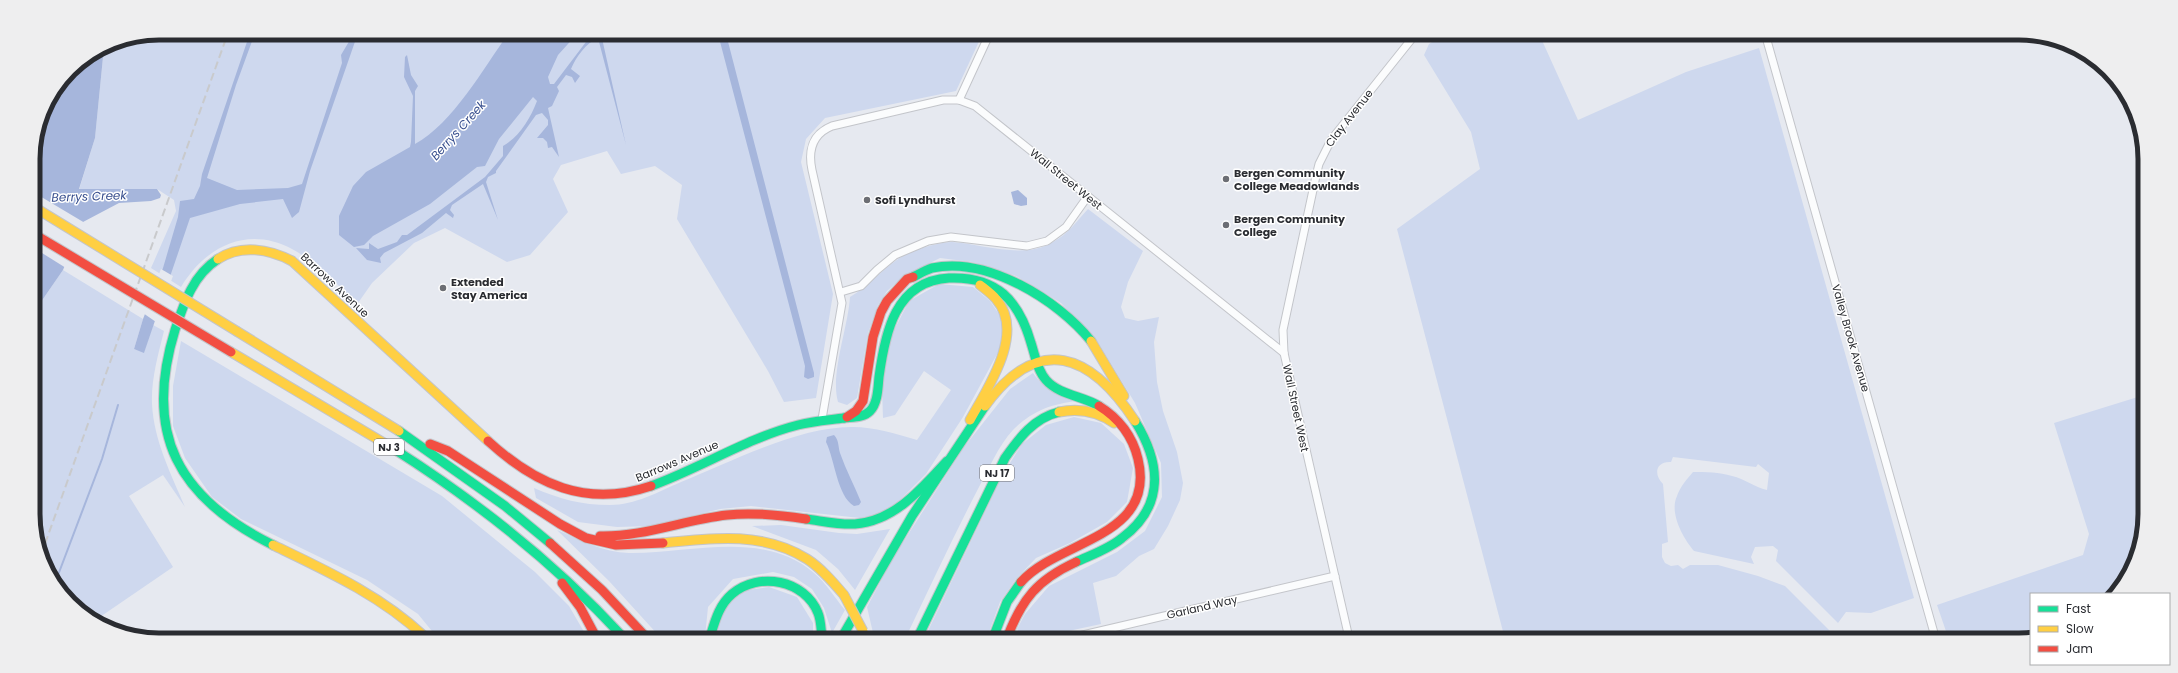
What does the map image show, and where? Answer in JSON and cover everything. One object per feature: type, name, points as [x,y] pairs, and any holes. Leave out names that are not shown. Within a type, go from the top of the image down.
[{"type":"main road","name":"NJ 3","points":[[40,211],[406,434],[466,475],[532,525],[583,570],[642,633]]},
{"type":"main road","name":"NJ 3","points":[[40,238],[441,480],[497,519],[539,554],[580,591],[619,633]]},
{"type":"main road","name":"Barrows Avenue","points":[[421,633],[374,596],[229,521],[204,500],[183,471],[171,444],[165,421],[163,395],[165,367],[193,287],[205,270],[221,258],[233,252],[252,249],[276,253],[292,261],[507,458],[537,479],[565,491],[595,496],[636,492],[673,478],[777,430],[796,424],[822,419],[863,416],[873,406],[888,326],[900,304],[914,290],[929,282],[944,278],[961,278]]},
{"type":"main road","points":[[844,418],[856,411],[863,401],[877,322],[890,296],[901,286],[920,273],[937,268],[954,266],[979,269],[1013,281],[1037,293],[1061,311],[1083,332],[1098,351],[1150,448],[1155,468],[1152,496],[1144,515],[1136,527],[1121,540],[1053,574],[1042,582],[1024,601],[1009,633]]},
{"type":"main road","points":[[961,278],[994,288],[1012,300],[1025,320],[1042,374],[1051,384],[1097,404],[1114,416],[1127,432],[1135,449]]},
{"type":"main road","points":[[955,450],[1002,358],[1008,333],[1005,317],[995,298],[981,286],[961,278]]},
{"type":"main road","points":[[844,633],[892,548],[955,450],[1004,385],[1020,371],[1038,362],[1053,360],[1067,361],[1093,371],[1117,395],[1137,423]]},
{"type":"main road","name":"NJ 17","points":[[920,633],[1001,466],[1019,439],[1032,425],[1049,415],[1061,411],[1086,411],[1105,417],[1116,424],[1125,433],[1135,449],[1139,462],[1140,480],[1136,499],[1126,516],[1106,533],[1047,562],[1025,578],[1005,604],[995,633]]},
{"type":"main road","points":[[406,434],[448,451],[570,529],[595,540],[629,546],[725,537],[765,541],[788,549],[807,560],[830,579],[844,595],[863,633]]},
{"type":"main road","points":[[570,529],[597,536],[626,536],[718,516],[745,514],[854,524],[868,523],[881,519],[900,508],[947,462]]},
{"type":"main road","points":[[539,554],[580,607],[594,633]]},
{"type":"main road","points":[[711,633],[715,616],[729,596],[748,584],[771,580],[796,588],[811,601],[820,618],[822,633]]},
{"type":"street","points":[[959,100],[987,40]]},
{"type":"street","name":"Clay Avenue","points":[[1284,354],[1283,330],[1285,319],[1319,164],[1331,140],[1411,40]]},
{"type":"street","name":"Valley Brook Avenue","points":[[1767,40],[1934,633]]},
{"type":"street","name":"Wall Street West","points":[[822,419],[841,314],[840,292],[810,159],[811,148],[823,130],[836,124],[939,100],[959,100],[975,106],[1284,354],[1347,633]]},
{"type":"street","points":[[840,292],[861,286],[888,259],[914,240],[951,237],[1020,246],[1040,244],[1052,238],[1066,227],[1088,196]]},
{"type":"street","name":"Garland Way","points":[[1091,633],[1335,576]]},
{"type":"street","points":[[1012,626],[1013,633]]},
{"type":"shaded area","points":[[151,40],[980,40],[956,91],[825,118],[806,139],[801,162],[833,294],[816,398],[784,402],[768,371],[677,219],[682,185],[655,166],[621,174],[607,151],[561,165],[553,179],[568,212],[530,255],[507,262],[445,228],[414,243],[372,283],[358,303],[318,267],[301,254],[275,242],[259,239],[243,240],[229,244],[215,251],[202,261],[181,287],[151,268],[176,211],[174,200],[157,189],[79,190],[95,138],[103,54],[120,46]]},
{"type":"shaded area","points":[[1435,40],[1542,40],[1578,120],[1686,72],[1759,48],[1914,598],[1871,613],[1846,612],[1838,623],[1776,561],[1778,550],[1773,546],[1755,547],[1751,557],[1754,564],[1694,551],[1678,525],[1675,510],[1675,503],[1678,493],[1693,472],[1712,472],[1737,477],[1767,490],[1769,473],[1758,464],[1756,467],[1673,457],[1671,462],[1666,462],[1659,466],[1657,472],[1663,484],[1668,542],[1662,544],[1662,557],[1665,563],[1671,566],[1678,565],[1683,569],[1690,565],[1718,565],[1758,576],[1785,586],[1832,633],[1503,633],[1397,229],[1480,169],[1471,132],[1424,55],[1429,44]]},
{"type":"shaded area","points":[[1088,209],[1143,251],[1128,282],[1121,307],[1125,318],[1138,321],[1159,317],[1154,342],[1157,382],[1163,411],[1177,452],[1183,483],[1180,500],[1168,526],[1154,549],[1139,556],[1116,576],[1093,583],[1101,624],[1059,633],[1020,633],[1017,629],[1025,614],[1049,586],[1117,552],[1145,531],[1162,497],[1161,463],[1135,403],[1099,344],[1061,303],[1016,276],[972,262],[940,258],[904,276],[887,291],[878,305],[868,333],[857,398],[847,405],[838,402],[836,378],[850,297],[900,258],[919,249],[948,242],[964,243],[1003,250],[1029,250],[1042,247],[1053,242],[1072,227]]},
{"type":"shaded area","points":[[63,270],[143,319],[134,349],[144,352],[153,325],[164,331],[155,368],[152,395],[153,418],[164,457],[185,507],[163,475],[129,496],[173,567],[100,617],[86,608],[65,587],[52,567],[42,538],[40,522],[40,303]]},
{"type":"shaded area","points":[[939,284],[973,287],[990,301],[1003,320],[1002,345],[963,417],[926,474],[895,505],[878,514],[860,518],[751,506],[720,509],[651,526],[617,527],[578,522],[536,498],[534,488],[580,503],[610,505],[628,503],[655,494],[766,447],[811,432],[832,428],[869,428],[917,440],[951,390],[924,371],[895,415],[883,418],[882,389],[891,336],[909,301]]},
{"type":"shaded area","points":[[181,341],[442,496],[535,572],[569,606],[585,633],[434,633],[418,614],[367,580],[241,519],[212,497],[185,458],[173,426],[173,386]]},
{"type":"shaded area","points":[[1033,373],[1047,388],[1077,401],[1050,406],[1027,418],[1013,430],[998,450],[990,465],[908,633],[873,633],[867,607],[893,558],[964,447],[1010,389]]},
{"type":"shaded area","points":[[2138,397],[2137,530],[2129,560],[2122,574],[2109,593],[2030,593],[2030,633],[1947,633],[1937,605],[2083,555],[2089,534],[2054,423]]},
{"type":"shaded area","points":[[1074,417],[1101,423],[1124,444],[1133,468],[1127,502],[1107,522],[1070,543],[1036,558],[1016,579],[1000,602],[989,633],[927,633],[1003,474],[1022,444],[1046,425]]},
{"type":"shaded area","points":[[781,525],[857,534],[890,529],[855,590],[838,569],[816,550],[752,526]]},
{"type":"shaded area","points":[[557,530],[601,548],[629,553],[725,547],[772,551],[794,560],[814,573],[845,610],[832,633],[824,608],[812,589],[794,577],[773,572],[733,579],[708,607],[705,633],[656,633],[609,581]]},
{"type":"shaded area","points":[[769,587],[797,597],[813,623],[813,633],[716,633],[723,612],[741,591]]},
{"type":"water","points":[[248,40],[252,40],[236,85],[207,178],[237,190],[288,188],[302,184],[342,63],[341,55],[350,40],[356,40],[310,171],[299,212],[292,218],[283,199],[240,204],[190,218],[144,353],[134,349],[143,319],[163,268],[178,217],[180,201],[194,199],[200,186],[202,174]]},
{"type":"water","name":"Berrys Creek","points":[[504,40],[572,40],[558,55],[548,77],[550,84],[554,84],[587,40],[594,40],[589,43],[579,55],[571,69],[580,76],[575,83],[572,77],[566,75],[557,87],[559,91],[552,106],[548,108],[559,157],[552,147],[548,148],[547,142],[543,138],[537,138],[548,125],[548,120],[542,113],[536,115],[496,173],[488,177],[486,182],[498,220],[483,184],[452,205],[450,210],[454,215],[453,218],[446,213],[422,233],[384,253],[380,258],[381,263],[367,260],[356,248],[369,249],[369,243],[378,249],[397,242],[402,235],[407,235],[485,177],[503,156],[503,146],[509,142],[524,126],[537,101],[533,97],[499,139],[485,166],[477,167],[430,204],[373,236],[364,245],[354,247],[339,235],[339,216],[353,186],[366,172],[410,147],[413,96],[404,77],[405,57],[407,55],[411,75],[418,86],[415,91],[415,144],[429,135],[442,123],[478,79]]},
{"type":"water","points":[[599,40],[602,40],[626,145]]},
{"type":"water","points":[[720,40],[728,40],[814,377],[808,379],[804,377],[805,366]]},
{"type":"water","name":"Berrys Creek","points":[[103,54],[95,138],[79,189],[157,189],[161,195],[160,198],[151,201],[119,203],[83,222],[63,270],[40,303],[40,151],[42,135],[52,106],[69,80],[86,65]]},
{"type":"water","points":[[1018,190],[1027,198],[1027,205],[1021,206],[1014,204],[1011,192]]},
{"type":"water","points":[[834,435],[838,441],[842,459],[861,502],[859,505],[854,506],[848,501],[840,486],[826,442],[827,437]]},
{"type":"pier","points":[[40,196],[85,223],[66,268],[40,252]]},
{"type":"pier","points":[[161,269],[173,276],[156,322],[143,313]]},
{"type":"waterway","points":[[58,576],[102,459],[118,405]]},
{"type":"railway","points":[[44,546],[225,40]]},
{"type":"traffic: fast","points":[[218,259],[202,273],[190,290],[175,330],[166,367],[163,401],[167,431],[176,459],[192,484],[213,506],[240,527],[273,545]]},
{"type":"traffic: fast","points":[[913,277],[932,268],[953,266],[975,269],[998,275],[1041,297],[1060,311],[1091,341]]},
{"type":"traffic: fast","points":[[844,418],[864,415],[873,408],[877,395],[885,343],[896,312],[905,299],[916,289],[931,281],[949,278],[966,278],[980,281],[1004,294],[1020,315],[1026,328],[1038,367],[1046,380],[1051,385],[1064,392],[1099,406]]},
{"type":"traffic: fast","points":[[844,633],[912,516],[985,406]]},
{"type":"traffic: fast","points":[[920,633],[1005,458],[1022,436],[1035,424],[1042,419],[1059,412]]},
{"type":"traffic: fast","points":[[651,486],[688,471],[761,437],[809,422],[844,418]]},
{"type":"traffic: fast","points":[[1076,562],[1106,549],[1122,538],[1136,526],[1146,512],[1152,498],[1154,468],[1144,437],[1135,421]]},
{"type":"traffic: fast","points":[[399,431],[505,506],[550,543]]},
{"type":"traffic: fast","points":[[394,449],[456,491],[515,536],[570,584],[619,633]]},
{"type":"traffic: fast","points":[[806,519],[855,524],[869,522],[883,517],[907,502],[947,461]]},
{"type":"traffic: fast","points":[[711,633],[721,608],[732,594],[743,587],[768,581],[780,582],[792,586],[803,593],[812,602],[818,613],[821,633]]},
{"type":"traffic: fast","points":[[995,633],[1007,602],[1021,582]]},
{"type":"traffic: slow","points":[[40,211],[238,332]]},
{"type":"traffic: slow","points":[[218,259],[236,251],[255,250],[265,251],[292,261],[488,441]]},
{"type":"traffic: slow","points":[[970,420],[994,377],[1001,361],[1007,328],[1004,313],[996,299],[980,285]]},
{"type":"traffic: slow","points":[[238,332],[399,431]]},
{"type":"traffic: slow","points":[[1091,341],[1124,396]]},
{"type":"traffic: slow","points":[[231,352],[394,449]]},
{"type":"traffic: slow","points":[[985,406],[1005,383],[1025,368],[1045,361],[1064,361],[1082,367],[1101,380],[1118,398],[1135,421]]},
{"type":"traffic: slow","points":[[1059,412],[1074,410],[1094,413],[1114,423]]},
{"type":"traffic: slow","points":[[663,543],[718,538],[755,540],[773,544],[790,550],[807,559],[827,576],[844,595]]},
{"type":"traffic: slow","points":[[273,545],[333,574],[371,596],[407,621],[421,633]]},
{"type":"traffic: slow","points":[[844,595],[863,631]]},
{"type":"traffic: jam","points":[[40,238],[231,352]]},
{"type":"traffic: jam","points":[[847,417],[856,411],[863,401],[873,337],[881,312],[887,301],[907,279],[913,277]]},
{"type":"traffic: jam","points":[[1021,582],[1037,568],[1119,522],[1133,506],[1140,485],[1136,451],[1129,436],[1119,422],[1099,406]]},
{"type":"traffic: jam","points":[[488,441],[524,469],[543,480],[563,488],[583,493],[605,494],[627,492],[651,486]]},
{"type":"traffic: jam","points":[[430,444],[448,451],[560,524],[586,538],[616,545],[663,543]]},
{"type":"traffic: jam","points":[[600,536],[632,534],[711,517],[737,514],[766,514],[806,519]]},
{"type":"traffic: jam","points":[[550,543],[602,590],[642,633]]},
{"type":"traffic: jam","points":[[1009,633],[1019,612],[1032,592],[1051,576],[1076,562]]},
{"type":"traffic: jam","points":[[562,583],[580,607],[594,633]]},
{"type":"place","name":"Bergen Community College Meadowlands","points":[[1226,179]]},
{"type":"place","name":"Sofi Lyndhurst","points":[[867,200]]},
{"type":"place","name":"Bergen Community College","points":[[1226,225]]},
{"type":"place","name":"Extended Stay America","points":[[443,288]]}]
